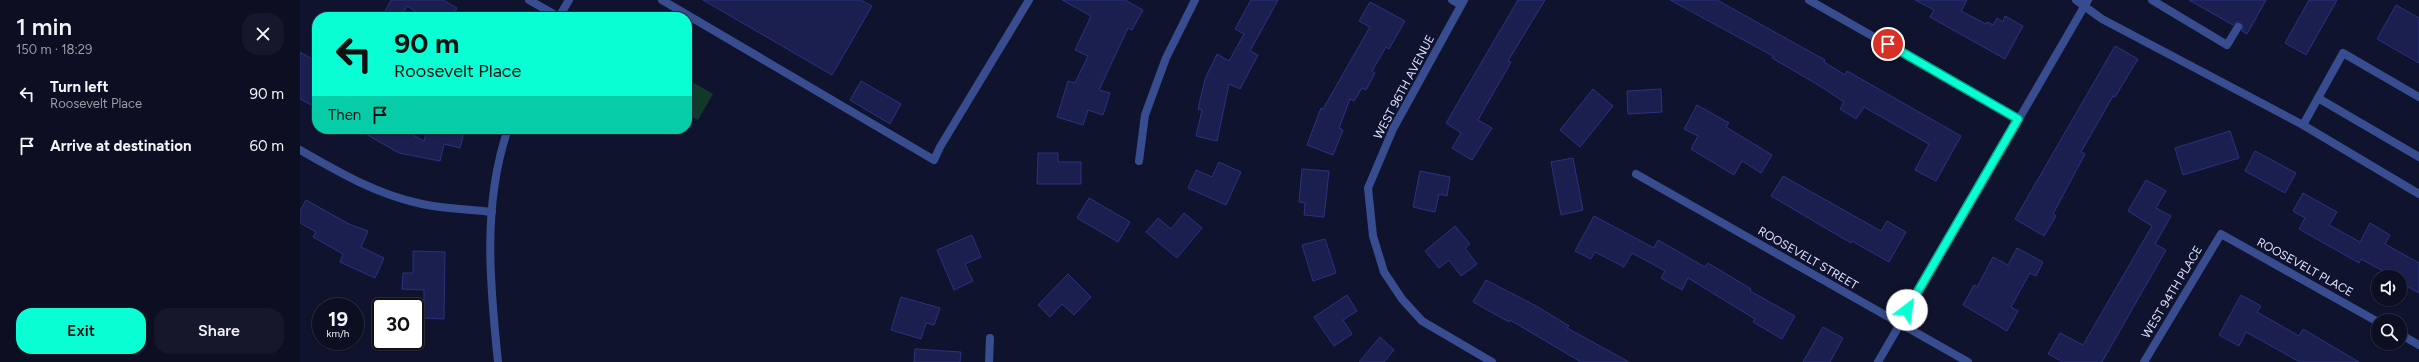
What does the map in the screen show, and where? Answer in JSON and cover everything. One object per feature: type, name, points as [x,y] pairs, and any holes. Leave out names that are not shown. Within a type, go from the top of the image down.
[{"type":"street","points":[[529,0],[550,12]]},
{"type":"street","points":[[562,12],[569,0]]},
{"type":"street","points":[[662,0],[682,12]]},
{"type":"street","points":[[692,18],[934,160],[940,147],[1029,0]]},
{"type":"street","points":[[1139,160],[1145,115],[1166,58],[1195,0]]},
{"type":"street","points":[[1452,0],[1463,2]]},
{"type":"street","points":[[1809,0],[2018,119]]},
{"type":"street","points":[[2076,0],[2086,3],[2102,19],[2303,125],[2419,194]]},
{"type":"street","points":[[2152,0],[2228,45],[2238,27]]},
{"type":"street","name":"WEST 96TH AVENUE","points":[[1463,2],[1393,129],[1368,188],[1373,236],[1384,272],[1402,299],[1417,315],[1458,343],[1492,362]]},
{"type":"street","points":[[1878,362],[2086,3]]},
{"type":"street","points":[[2303,125],[2343,52],[2419,97]]},
{"type":"street","points":[[2318,98],[2419,157]]},
{"type":"street","points":[[498,362],[490,283],[492,212],[507,134]]},
{"type":"street","points":[[300,150],[335,170],[378,190],[422,204],[492,212]]},
{"type":"street","name":"ROOSEVELT STREET","points":[[1636,174],[1968,362]]},
{"type":"street","name":"ROOSEVELT PLACE","points":[[2221,234],[2371,318]]},
{"type":"street","name":"WEST 94TH PLACE","points":[[2144,362],[2221,234]]},
{"type":"street","points":[[989,362],[990,338]]},
{"type":"street","points":[[2407,338],[2419,345]]},
{"type":"green space","points":[[692,82],[713,94],[698,120],[692,117]]},
{"type":"building","points":[[391,0],[443,0],[457,8],[455,12],[417,12],[407,6],[404,12],[385,12]]},
{"type":"building","points":[[703,0],[861,0],[872,6],[832,75]]},
{"type":"building","points":[[1062,0],[1125,0],[1143,10],[1132,30],[1128,28],[1099,90],[1110,93],[1103,115],[1088,110],[1083,125],[1057,117],[1068,81],[1075,83],[1088,56],[1075,50],[1091,16]]},
{"type":"building","points":[[1251,0],[1278,0],[1250,51],[1258,55],[1240,89],[1229,84],[1217,141],[1196,136],[1202,110],[1198,109],[1205,79],[1217,54],[1229,61],[1244,34],[1235,29]]},
{"type":"building","points":[[1518,0],[1545,0],[1508,61],[1511,62],[1478,120],[1492,128],[1472,160],[1452,148],[1461,133],[1446,123]]},
{"type":"building","points":[[1670,0],[1717,0],[1825,60],[1824,62],[1845,75],[1847,71],[1961,136],[1936,181],[1915,170],[1929,144],[1864,107],[1856,119],[1840,109],[1844,102],[1820,86],[1772,58],[1773,56]]},
{"type":"building","points":[[1915,0],[1967,0],[1961,11],[1986,24],[1987,22],[1993,25],[1997,18],[2003,22],[2005,16],[2023,26],[2005,59],[1930,17],[1934,10]]},
{"type":"building","points":[[2189,0],[2266,0],[2247,34],[2242,31],[2243,27],[2241,22],[2236,22],[2233,25]]},
{"type":"building","points":[[2309,0],[2337,0],[2306,55],[2285,43]]},
{"type":"building","points":[[1370,2],[1405,21],[1389,49],[1386,47],[1372,71],[1375,73],[1366,90],[1362,88],[1354,101],[1350,99],[1339,128],[1343,130],[1333,155],[1307,145],[1321,108],[1323,109],[1370,27],[1359,21]]},
{"type":"building","points":[[2396,5],[2419,18],[2419,63],[2377,39]]},
{"type":"building","points":[[2115,46],[2138,59],[2115,97],[2113,96],[2081,152],[2085,154],[2053,214],[2056,216],[2044,236],[2015,219]]},
{"type":"building","points":[[300,52],[312,59],[312,105],[300,99]]},
{"type":"building","points":[[861,81],[901,104],[890,124],[850,100]]},
{"type":"building","points":[[1593,89],[1613,106],[1580,147],[1560,130]]},
{"type":"building","points":[[1661,89],[1662,112],[1628,114],[1627,91]]},
{"type":"building","points":[[1697,105],[1729,123],[1726,127],[1772,155],[1761,173],[1742,161],[1734,175],[1691,149],[1698,136],[1684,129]]},
{"type":"building","points":[[2230,131],[2239,158],[2183,175],[2175,148]]},
{"type":"building","points":[[366,134],[411,134],[424,141],[426,134],[464,134],[460,148],[444,144],[440,161],[399,153]]},
{"type":"building","points":[[2255,151],[2296,173],[2285,193],[2245,171]]},
{"type":"building","points":[[1038,153],[1058,153],[1058,162],[1081,162],[1081,184],[1037,184]]},
{"type":"building","points":[[1573,158],[1583,210],[1561,215],[1551,162]]},
{"type":"building","points":[[1219,162],[1241,172],[1226,205],[1188,188],[1196,170],[1212,177]]},
{"type":"building","points":[[1302,169],[1329,171],[1324,217],[1304,215],[1305,203],[1299,202]]},
{"type":"building","points":[[1420,171],[1450,177],[1447,196],[1439,194],[1435,212],[1413,207]]},
{"type":"building","points":[[1783,176],[1881,231],[1887,221],[1906,232],[1889,262],[1852,241],[1851,243],[1771,196]]},
{"type":"building","points":[[2146,180],[2166,191],[2156,208],[2171,216],[2155,244],[2166,250],[2102,362],[2063,362],[2048,354],[2060,333],[2083,345],[2152,226],[2128,211]]},
{"type":"building","points":[[2303,193],[2337,212],[2329,225],[2360,242],[2370,223],[2390,235],[2385,244],[2419,263],[2419,293],[2407,286],[2407,270],[2381,270],[2361,259],[2359,263],[2299,229],[2305,218],[2293,211]]},
{"type":"building","points":[[1089,198],[1130,222],[1118,242],[1077,218]]},
{"type":"building","points":[[306,200],[349,224],[368,231],[361,247],[384,258],[375,278],[340,262],[343,254],[313,237],[316,232],[300,223],[300,211]]},
{"type":"building","points":[[1184,213],[1202,228],[1177,258],[1146,232],[1158,218],[1171,229]]},
{"type":"building","points":[[1594,216],[1654,248],[1658,240],[1705,267],[1708,263],[1751,289],[1750,291],[1795,316],[1782,339],[1753,322],[1755,319],[1688,278],[1682,290],[1661,278],[1665,271],[1632,253],[1624,267],[1595,252],[1591,259],[1575,251]]},
{"type":"building","points":[[1455,226],[1470,244],[1465,248],[1477,264],[1461,276],[1449,260],[1439,268],[1425,251]]},
{"type":"building","points":[[972,235],[981,257],[965,264],[973,281],[954,290],[937,250]]},
{"type":"building","points":[[1325,239],[1336,273],[1313,281],[1302,245]]},
{"type":"building","points":[[2017,248],[2043,262],[2036,276],[2030,273],[2011,307],[2018,311],[2007,331],[1963,305],[1974,285],[1977,287],[1993,257],[2008,265]]},
{"type":"building","points":[[413,251],[445,252],[444,319],[424,318],[424,290],[402,289],[403,273],[413,273]]},
{"type":"building","points":[[1068,274],[1091,297],[1074,315],[1062,304],[1050,317],[1038,305]]},
{"type":"building","points":[[1486,280],[1538,307],[1569,326],[1567,328],[1629,362],[1581,362],[1510,320],[1509,322],[1473,302]]},
{"type":"building","points":[[1347,295],[1357,311],[1343,320],[1352,334],[1334,346],[1314,317]]},
{"type":"building","points":[[2241,295],[2261,306],[2257,312],[2299,336],[2303,329],[2359,362],[2300,362],[2246,332],[2239,346],[2219,335]]},
{"type":"building","points":[[901,297],[940,308],[934,325],[926,323],[921,339],[891,330]]},
{"type":"building","points":[[1823,327],[1843,338],[1830,362],[1803,362]]},
{"type":"building","points":[[1380,337],[1394,350],[1384,362],[1359,362]]},
{"type":"building","points":[[915,349],[961,352],[960,362],[914,362]]},
{"type":"route","points":[[1888,44],[2018,119],[1907,310]]}]
